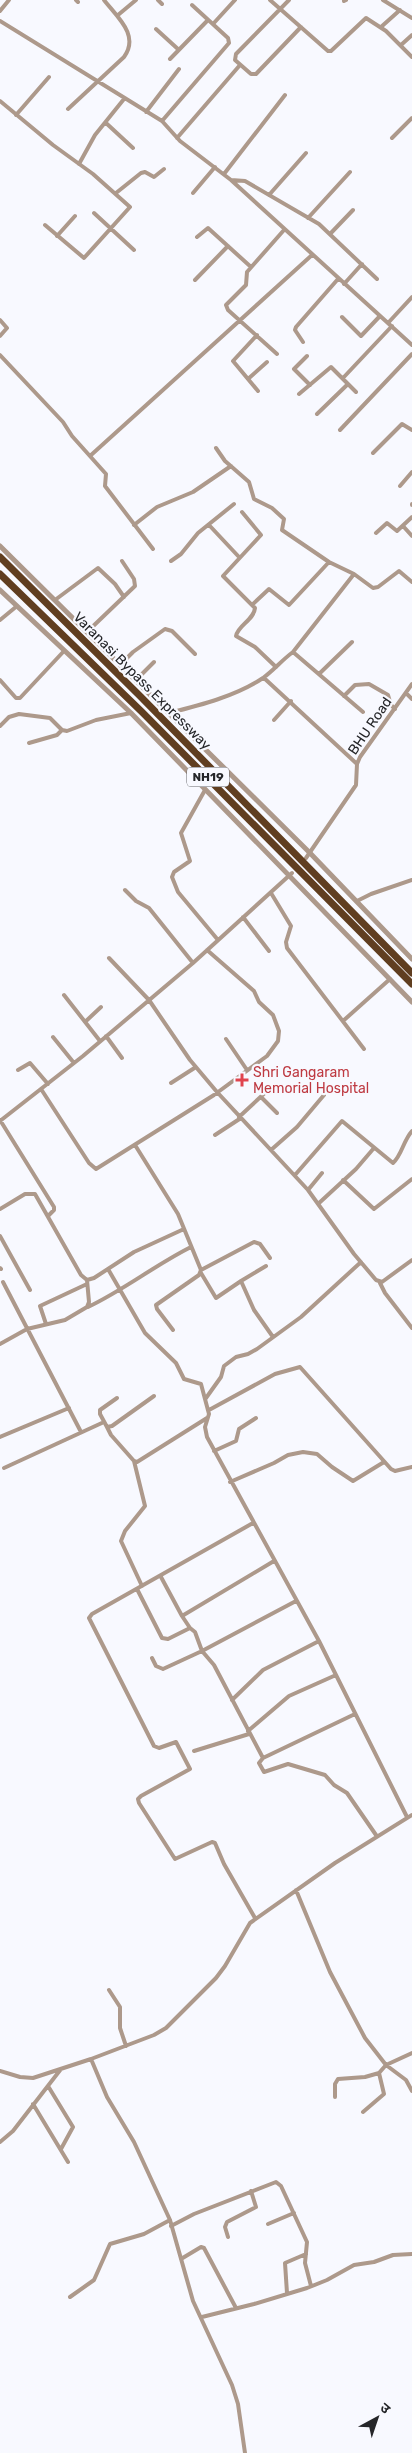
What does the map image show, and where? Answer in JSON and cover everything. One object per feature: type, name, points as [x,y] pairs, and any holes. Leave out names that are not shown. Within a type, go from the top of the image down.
[{"type":"highway","name":"Varanasi Bypass Expressway","points":[[0,557],[141,697],[412,973]]},
{"type":"highway","name":"Varanasi Bypass Expressway","points":[[0,574],[156,726],[412,984]]},
{"type":"street","points":[[0,10],[10,0]]},
{"type":"street","points":[[68,109],[124,57],[129,48],[129,35],[118,16],[104,0]]},
{"type":"street","points":[[118,16],[136,0]]},
{"type":"street","points":[[158,0],[162,4]]},
{"type":"street","points":[[213,24],[235,0]]},
{"type":"street","points":[[270,0],[330,51],[366,18],[381,28],[412,57]]},
{"type":"street","points":[[289,0],[236,54],[235,60],[251,74],[256,74],[301,27]]},
{"type":"street","points":[[383,0],[412,18]]},
{"type":"street","points":[[162,121],[229,43],[228,38],[192,6]]},
{"type":"street","points":[[381,28],[400,10]]},
{"type":"street","points":[[170,59],[208,20]]},
{"type":"street","points":[[0,21],[162,121],[177,138],[231,180],[338,279],[412,344]]},
{"type":"street","points":[[156,29],[179,50]]},
{"type":"street","points":[[401,45],[412,35]]},
{"type":"street","points":[[177,138],[240,65]]},
{"type":"street","points":[[146,112],[179,69]]},
{"type":"street","points":[[16,115],[49,77]]},
{"type":"street","points":[[224,174],[285,95]]},
{"type":"street","points":[[79,164],[93,137],[124,99]]},
{"type":"street","points":[[0,101],[130,206],[84,258],[45,225]]},
{"type":"street","points":[[392,138],[412,118]]},
{"type":"street","points":[[106,123],[133,148]]},
{"type":"street","points":[[268,195],[306,153]]},
{"type":"street","points":[[193,193],[215,167]]},
{"type":"street","points":[[116,193],[141,173],[154,176],[164,169]]},
{"type":"street","points":[[308,218],[350,172]]},
{"type":"street","points":[[231,180],[245,181],[308,218],[330,234],[378,279]]},
{"type":"street","points":[[330,234],[353,210]]},
{"type":"street","points":[[94,213],[134,250]]},
{"type":"street","points":[[57,236],[76,216]]},
{"type":"street","points":[[197,237],[206,227],[251,267]]},
{"type":"street","points":[[277,354],[226,305],[246,286],[246,274],[284,230]]},
{"type":"street","points":[[195,280],[228,246]]},
{"type":"street","points":[[90,456],[312,255]]},
{"type":"street","points":[[344,284],[362,264]]},
{"type":"street","points":[[303,342],[295,330],[296,326],[338,279]]},
{"type":"street","points":[[343,378],[412,298]]},
{"type":"street","points":[[342,317],[361,336],[380,316]]},
{"type":"street","points":[[0,320],[7,327],[0,336]]},
{"type":"street","points":[[257,335],[233,361],[258,391]]},
{"type":"street","points":[[340,430],[412,354]]},
{"type":"street","points":[[0,356],[63,422],[72,436],[106,474],[105,486],[153,549]]},
{"type":"street","points":[[307,356],[294,369],[310,385]]},
{"type":"street","points":[[248,379],[266,362]]},
{"type":"street","points":[[299,394],[331,367],[356,392]]},
{"type":"street","points":[[317,414],[348,384]]},
{"type":"street","points":[[373,453],[402,424],[412,430]]},
{"type":"street","points":[[216,448],[231,466],[249,482],[254,500],[272,508],[284,520],[282,530],[285,534],[302,543],[329,562],[354,574],[373,588],[378,587],[399,571],[412,582]]},
{"type":"street","points":[[134,525],[157,507],[193,492],[231,466]]},
{"type":"street","points":[[400,486],[412,472]]},
{"type":"street","points":[[171,562],[179,556],[196,535],[234,504]]},
{"type":"street","points":[[242,512],[260,535],[223,576],[255,608],[254,615],[237,631],[236,636],[255,647],[276,667]]},
{"type":"street","points":[[376,533],[387,523],[396,531],[412,517]]},
{"type":"street","points":[[209,525],[239,557]]},
{"type":"street","points":[[403,526],[412,536]]},
{"type":"street","points":[[0,546],[310,853],[412,959]]},
{"type":"street","points":[[87,632],[135,586],[135,582],[122,561]]},
{"type":"street","points":[[252,605],[269,590],[289,605],[329,562]]},
{"type":"street","points":[[55,600],[98,568],[115,584],[124,597]]},
{"type":"street","points":[[169,713],[235,692],[264,678],[292,652],[354,574]]},
{"type":"street","points":[[0,590],[131,713],[412,1002]]},
{"type":"street","points":[[0,620],[16,606]]},
{"type":"street","points":[[120,665],[133,652],[165,629],[172,631],[195,654]]},
{"type":"street","points":[[319,674],[352,642]]},
{"type":"street","points":[[0,680],[16,698],[20,698],[64,651]]},
{"type":"street","points":[[292,652],[363,712]]},
{"type":"street","points":[[136,680],[154,662]]},
{"type":"street","points":[[264,678],[357,764]]},
{"type":"street","points":[[344,696],[355,685],[369,684],[388,695],[391,705],[395,708]]},
{"type":"street","name":"BHU Road","points":[[306,858],[356,785],[357,764],[412,684]]},
{"type":"street","points":[[406,693],[412,699]]},
{"type":"street","points":[[274,720],[290,701]]},
{"type":"street","points":[[0,726],[9,717],[19,714],[50,718],[62,730],[67,731],[96,720],[131,713]]},
{"type":"street","points":[[29,743],[56,735],[62,730]]},
{"type":"street","points":[[205,790],[181,834],[182,842],[190,861],[174,872],[172,877],[178,892],[218,940]]},
{"type":"street","points":[[48,1216],[54,1210],[54,1207],[0,1120],[41,1090],[194,963],[290,875]]},
{"type":"street","points":[[357,901],[371,894],[412,880]]},
{"type":"street","points":[[125,890],[136,901],[149,908],[194,963]]},
{"type":"street","points":[[271,894],[291,926],[286,942],[287,948],[364,1049]]},
{"type":"street","points":[[243,917],[269,951]]},
{"type":"street","points":[[41,1090],[92,1167],[99,1168],[217,1092],[267,1056],[277,1044],[279,1036],[273,1015],[259,1002],[254,992],[207,950]]},
{"type":"street","points":[[109,958],[149,1000],[196,1068],[308,1190],[361,1262],[380,1283],[412,1328]]},
{"type":"street","points":[[343,1021],[390,979]]},
{"type":"street","points":[[64,995],[100,1041]]},
{"type":"street","points":[[85,1022],[101,1007]]},
{"type":"street","points":[[106,1036],[122,1058]]},
{"type":"street","points":[[53,1037],[74,1063]]},
{"type":"street","points":[[226,1039],[247,1070]]},
{"type":"street","points":[[18,1070],[30,1063],[48,1084]]},
{"type":"street","points":[[171,1083],[196,1068]]},
{"type":"street","points":[[216,1136],[240,1117],[268,1090]]},
{"type":"street","points":[[271,1150],[297,1127],[324,1095]]},
{"type":"street","points":[[261,1096],[277,1113]]},
{"type":"street","points":[[295,1175],[342,1121],[393,1163],[398,1159],[405,1138],[412,1131]]},
{"type":"street","points":[[136,1145],[170,1199],[201,1272],[216,1298],[266,1266]]},
{"type":"street","points":[[318,1204],[374,1148]]},
{"type":"street","points":[[308,1190],[322,1173]]},
{"type":"street","points":[[343,1180],[374,1209],[412,1179]]},
{"type":"street","points":[[0,1209],[31,1192],[38,1197],[81,1275],[87,1282],[88,1307]]},
{"type":"street","points":[[46,1324],[40,1306],[87,1282],[134,1252],[184,1229]]},
{"type":"street","points":[[0,1236],[30,1290]]},
{"type":"street","points":[[173,1330],[156,1305],[201,1272],[254,1242],[260,1244],[270,1258]]},
{"type":"street","points":[[0,1344],[28,1328],[65,1320],[120,1290],[160,1262],[191,1247]]},
{"type":"street","points":[[380,1283],[412,1260]]},
{"type":"street","points":[[206,1398],[220,1377],[224,1366],[236,1357],[248,1354],[301,1317],[361,1262]]},
{"type":"street","points":[[108,1269],[145,1333],[176,1363],[184,1379],[201,1384],[209,1410],[205,1433],[230,1482],[319,1641],[407,1817]]},
{"type":"street","points":[[241,1281],[254,1310],[273,1337]]},
{"type":"street","points":[[3,1282],[81,1432]]},
{"type":"street","points":[[209,1410],[275,1374],[300,1367],[395,1472],[412,1467]]},
{"type":"street","points":[[107,1427],[112,1426],[154,1396]]},
{"type":"street","points":[[117,1398],[100,1410],[113,1438],[134,1461],[145,1506],[125,1531],[121,1541],[142,1586]]},
{"type":"street","points":[[0,1437],[69,1408]]},
{"type":"street","points":[[134,1461],[144,1459],[208,1418]]},
{"type":"street","points":[[214,1451],[236,1441],[239,1429],[256,1418]]},
{"type":"street","points":[[4,1468],[104,1422]]},
{"type":"street","points":[[230,1482],[274,1463],[288,1454],[303,1452],[321,1456],[332,1467],[353,1481],[384,1462]]},
{"type":"street","points":[[253,1523],[161,1577],[92,1614],[89,1618],[154,1746],[159,1748],[176,1742],[190,1769],[141,1796],[138,1800],[173,1858],[176,1859],[212,1842],[215,1843],[224,1864],[255,1918]]},
{"type":"street","points":[[182,1616],[274,1561]]},
{"type":"street","points":[[161,1577],[182,1616],[195,1632],[202,1651],[214,1665],[263,1758]]},
{"type":"street","points":[[137,1589],[162,1638],[168,1639],[190,1628]]},
{"type":"street","points":[[152,1658],[156,1666],[164,1669],[296,1601]]},
{"type":"street","points":[[232,1700],[263,1670],[319,1641]]},
{"type":"street","points":[[194,1751],[248,1732],[289,1696],[336,1675]]},
{"type":"street","points":[[354,1714],[263,1758],[259,1763],[264,1772],[288,1764],[325,1775],[334,1785],[350,1797],[376,1835]]},
{"type":"street","points":[[0,2071],[33,2078],[126,2046],[166,2028],[192,2003],[225,1966],[241,1935],[255,1918],[376,1835],[412,1814]]},
{"type":"street","points":[[296,1890],[330,1972],[365,2038],[386,2065],[402,2076],[412,2091]]},
{"type":"street","points":[[108,1990],[120,2006],[120,2028],[126,2046]]},
{"type":"street","points":[[335,2097],[335,2084],[338,2079],[366,2077],[379,2073],[386,2065],[412,2053]]},
{"type":"street","points":[[91,2059],[107,2097],[134,2142],[170,2220],[193,2301],[232,2385],[238,2404],[245,2453]]},
{"type":"street","points":[[0,2142],[12,2132],[61,2069]]},
{"type":"street","points":[[363,2112],[384,2094],[379,2073]]},
{"type":"street","points":[[48,2086],[73,2127],[60,2149]]},
{"type":"street","points":[[33,2104],[68,2162]]},
{"type":"street","points":[[172,2226],[194,2214],[273,2182],[278,2183],[307,2242],[306,2263],[311,2286]]},
{"type":"street","points":[[228,2237],[225,2228],[227,2222],[256,2206],[251,2191]]},
{"type":"street","points":[[268,2224],[294,2213]]},
{"type":"street","points":[[70,2297],[97,2277],[110,2244],[144,2234],[170,2220]]},
{"type":"street","points":[[181,2259],[200,2247],[204,2248],[236,2308]]},
{"type":"street","points":[[288,2293],[284,2265],[306,2254]]},
{"type":"street","points":[[202,2317],[311,2286],[327,2280],[354,2265],[374,2262],[393,2255],[412,2254]]},
{"type":"place","name":"Shri Gangaram Memorial Hospital","points":[[242,1080]]}]
